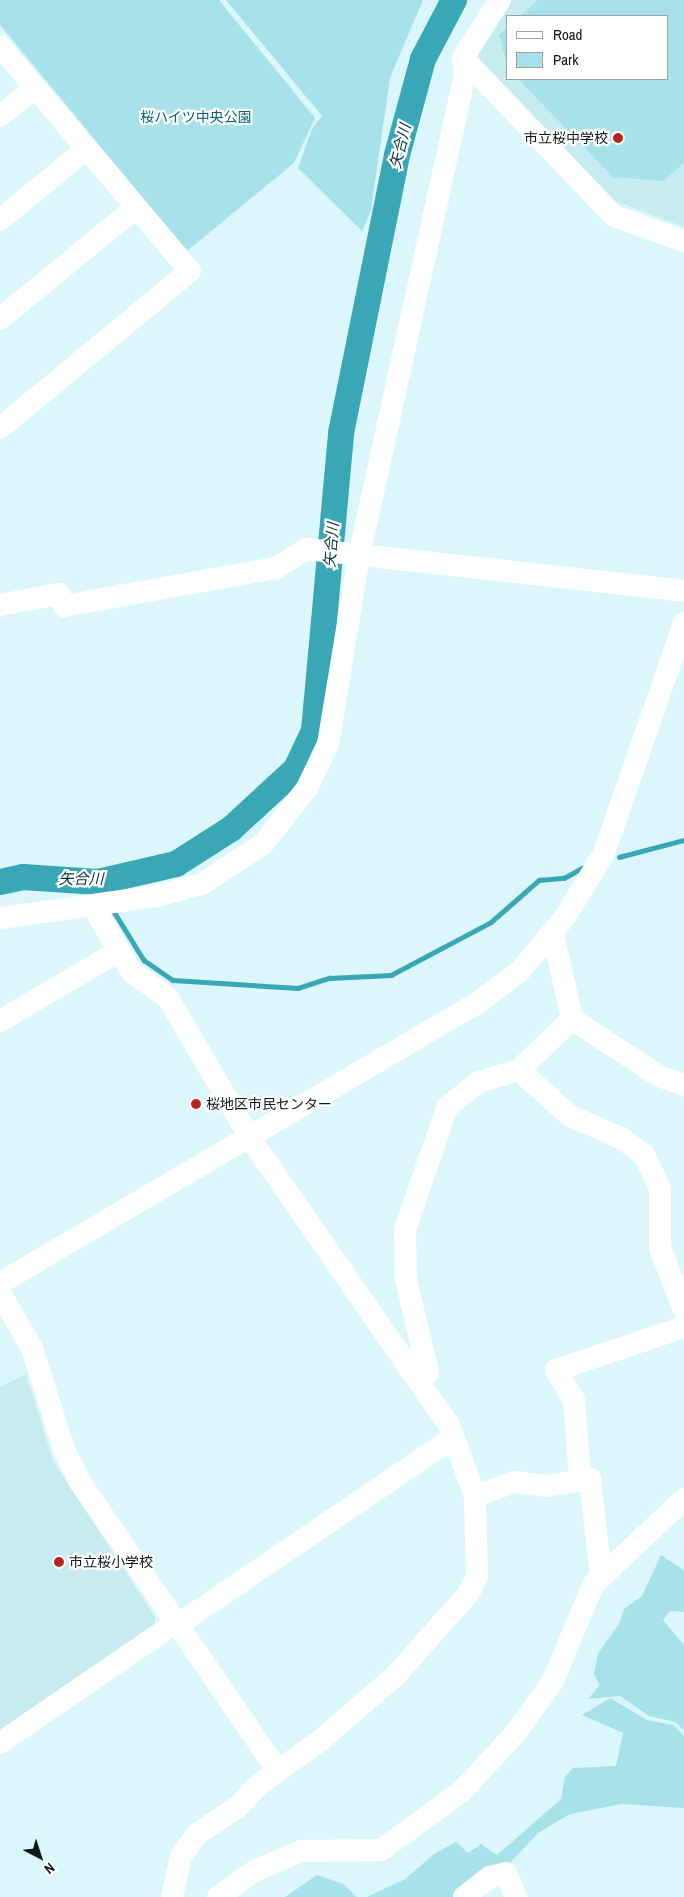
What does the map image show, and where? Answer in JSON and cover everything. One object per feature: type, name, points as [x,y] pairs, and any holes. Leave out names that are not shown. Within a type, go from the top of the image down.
[{"type":"street","points":[[0,918],[181,892],[222,874],[263,844],[297,804],[328,744],[355,556],[465,75],[463,58],[500,0]]},
{"type":"street","points":[[0,46],[190,271],[0,428]]},
{"type":"street","points":[[463,58],[614,216],[684,241]]},
{"type":"street","points":[[0,116],[35,88]]},
{"type":"street","points":[[0,220],[86,149]]},
{"type":"street","points":[[0,319],[135,208]]},
{"type":"street","points":[[0,605],[59,594],[64,606],[276,568],[306,549],[355,556],[684,590]]},
{"type":"street","points":[[0,1283],[250,1138],[496,990],[553,934],[594,874],[614,832],[684,623]]},
{"type":"street","points":[[103,903],[117,952],[132,972],[168,998],[250,1138],[450,1427],[453,1438],[465,1458],[476,1496],[477,1576],[469,1593],[396,1675],[186,1846],[172,1897]]},
{"type":"street","points":[[553,934],[572,1019],[659,1076],[684,1085]]},
{"type":"street","points":[[0,1022],[117,952]]},
{"type":"street","points":[[428,1373],[406,1279],[405,1230],[447,1107],[479,1082],[519,1070],[572,1019]]},
{"type":"street","points":[[519,1070],[570,1116],[621,1138],[644,1155],[660,1188],[660,1248],[684,1310]]},
{"type":"street","points":[[0,1292],[32,1348],[64,1449],[80,1482],[176,1625],[278,1771]]},
{"type":"street","points":[[580,1478],[574,1400],[556,1370],[684,1328]]},
{"type":"street","points":[[0,1743],[453,1438]]},
{"type":"street","points":[[476,1496],[514,1482],[546,1486],[580,1478],[590,1480],[601,1577]]},
{"type":"street","points":[[218,1897],[256,1870],[302,1851],[381,1850],[462,1792],[534,1710],[553,1681],[593,1586],[684,1499]]},
{"type":"street","points":[[464,1897],[490,1877],[506,1874],[516,1897]]},
{"type":"shaded area","name":"市立桜中学校","points":[[512,0],[684,0],[684,227],[608,198],[479,59],[479,49]]},
{"type":"shaded area","name":"市立桜小学校","points":[[26,1374],[53,1461],[155,1617],[155,1627],[0,1733],[0,1387]]},
{"type":"green space","name":"桜ハイツ中央公園","points":[[0,0],[219,0],[315,118],[294,163],[187,251],[0,25]]},
{"type":"green space","points":[[226,0],[423,0],[390,78],[371,210],[362,231],[298,168],[312,129],[322,116]]},
{"type":"green space","name":"市立桜中学校","points":[[538,0],[684,0],[684,163],[663,181],[613,177],[519,80],[669,80],[669,15],[521,15]]},
{"type":"green space","points":[[507,28],[507,64],[499,35]]},
{"type":"green space","points":[[661,1555],[684,1570],[684,1612],[670,1611],[663,1620],[684,1645],[684,1730],[675,1722],[649,1716],[620,1696],[588,1699],[600,1685],[594,1674],[598,1653],[619,1624],[624,1609],[642,1596]]},
{"type":"green space","points":[[610,1698],[647,1720],[673,1725],[684,1736],[684,1808],[621,1804],[570,1814],[538,1833],[506,1867],[453,1897],[367,1897],[405,1879],[434,1854],[456,1842],[468,1853],[481,1844],[497,1855],[561,1799],[565,1777],[573,1768],[616,1766],[623,1733],[582,1715]]},
{"type":"green space","points":[[317,1875],[343,1884],[357,1897],[285,1897]]},
{"type":"waterway","name":"矢合川","points":[[0,882],[23,877],[98,882],[176,864],[231,829],[296,769],[314,731],[341,433],[397,155],[423,59],[454,0]]},
{"type":"waterway","points":[[619,857],[684,840]]},
{"type":"waterway","points":[[113,910],[144,960],[173,980],[298,988],[329,978],[391,975],[491,922],[539,880],[564,878],[582,868]]},
{"type":"waterway","points":[[98,882],[106,897]]},
{"type":"place","name":"市立桜中学校","points":[[618,138]]},
{"type":"place","name":"桜地区市民センター","points":[[196,1104]]},
{"type":"place","name":"市立桜小学校","points":[[59,1562]]}]
